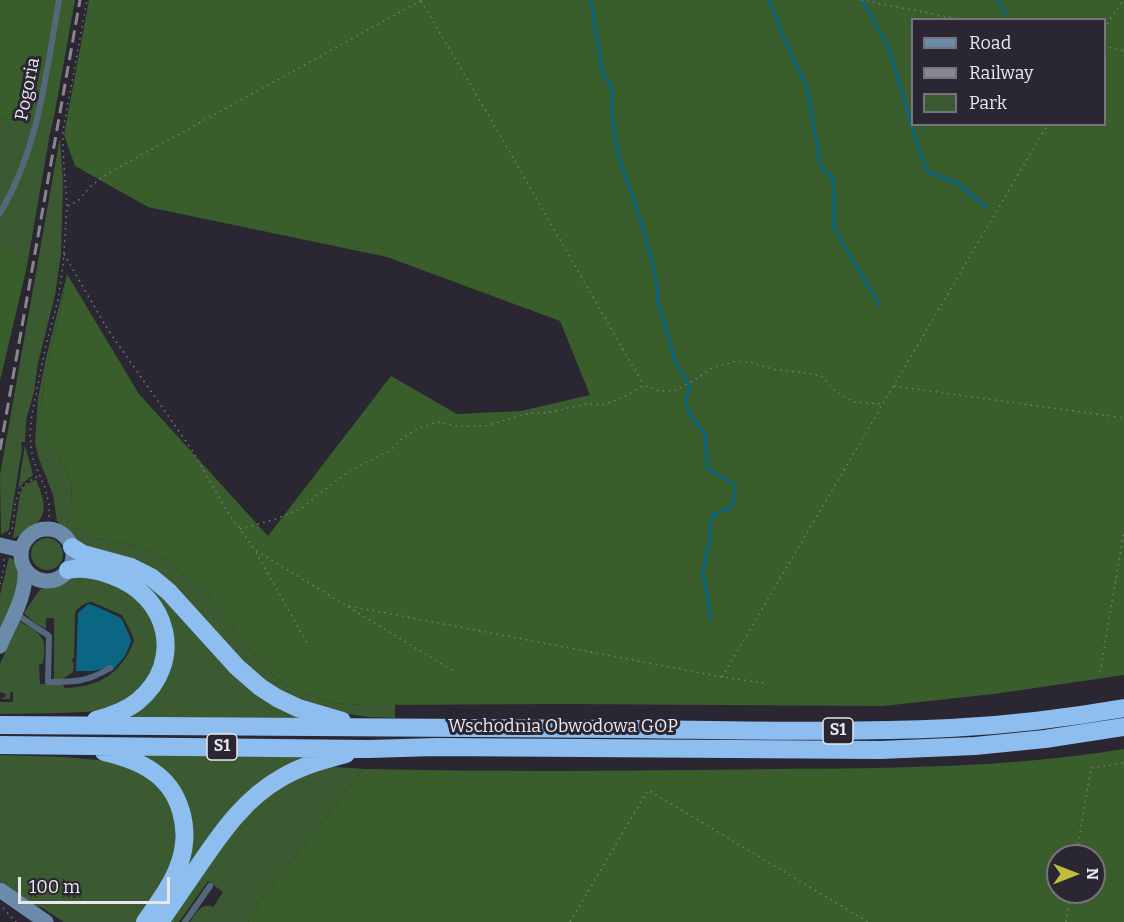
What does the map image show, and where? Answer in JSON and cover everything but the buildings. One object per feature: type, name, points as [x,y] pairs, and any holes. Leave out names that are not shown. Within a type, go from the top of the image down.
[{"type":"highway","points":[[72,547],[83,554],[131,567],[157,582],[176,599],[244,674],[269,693],[298,708],[364,727]]},
{"type":"highway","points":[[68,570],[99,571],[131,584],[144,594],[154,607],[165,636],[162,668],[145,694],[129,708],[114,715],[77,725]]},
{"type":"highway","name":"Wschodnia Obwodowa GOP","points":[[0,725],[807,732],[985,726],[1061,718],[1124,708]]},
{"type":"highway","name":"Wschodnia Obwodowa GOP","points":[[0,745],[880,750],[975,746],[1045,739],[1124,727]]},
{"type":"highway","points":[[76,746],[125,758],[149,769],[167,784],[179,805],[185,828],[181,861],[145,922]]},
{"type":"highway","points":[[160,922],[222,832],[255,795],[290,772],[368,748]]},
{"type":"main road","points":[[0,646],[15,614],[25,582],[21,550],[24,541],[29,535],[40,530],[58,531],[64,535],[72,547],[73,558],[68,570],[60,577],[38,586],[15,614]]},
{"type":"main road","points":[[4,546],[21,550]]},
{"type":"main road","points":[[25,569],[33,577],[47,581]]},
{"type":"main road","points":[[0,890],[46,922]]},
{"type":"lane","name":"Pogoria","points":[[0,213],[19,174],[36,129],[59,0]]},
{"type":"lane","points":[[15,614],[49,636],[48,681],[81,681],[110,668]]},
{"type":"lane","points":[[185,922],[210,886]]},
{"type":"path","points":[[49,529],[49,504],[31,448],[30,425],[46,345],[58,300],[67,206],[63,131],[87,0]]},
{"type":"path","points":[[67,206],[78,201],[91,186],[107,174],[421,0],[644,385],[659,391],[674,391],[712,368],[736,361],[823,377],[836,390],[854,402],[883,404]]},
{"type":"path","points":[[861,0],[954,18]]},
{"type":"path","points":[[1106,26],[1123,0]]},
{"type":"path","points":[[1106,46],[1124,51]]},
{"type":"path","points":[[722,676],[1047,126]]},
{"type":"path","points":[[64,254],[108,330],[190,447],[227,511],[255,550],[307,643]]},
{"type":"path","points":[[240,530],[302,508],[351,470],[389,451],[419,428],[438,422],[456,426],[485,426],[530,413],[547,413],[586,404],[602,405],[624,397],[644,385]]},
{"type":"path","points":[[894,386],[1124,418]]},
{"type":"path","points":[[0,584],[5,562],[4,546],[12,529],[17,497],[24,484],[40,475]]},
{"type":"path","points":[[1100,672],[1124,531]]},
{"type":"path","points":[[255,550],[455,672]]},
{"type":"path","points":[[347,606],[764,683]]},
{"type":"path","points":[[1078,844],[1091,768],[1124,764]]},
{"type":"path","points":[[570,922],[648,790],[868,922]]},
{"type":"path","points":[[1066,922],[1069,904]]},
{"type":"path","points":[[0,905],[16,922]]},
{"type":"green space","points":[[0,0],[75,0],[54,117],[16,120],[0,118]]},
{"type":"green space","points":[[89,0],[1124,0],[1124,675],[994,694],[883,706],[366,705],[333,703],[298,692],[275,677],[259,661],[206,592],[162,557],[132,545],[95,538],[74,517],[71,504],[72,483],[59,458],[49,447],[42,423],[44,380],[67,274],[139,394],[268,536],[391,376],[457,414],[521,411],[590,395],[560,321],[387,257],[148,207],[75,166],[64,135]]},
{"type":"green space","points":[[54,117],[27,266],[4,246],[0,247],[0,118],[16,120]]},
{"type":"green space","points":[[60,137],[63,182],[61,254],[55,295],[26,420],[25,442],[21,442],[22,448],[9,529],[1,534],[0,475]]},
{"type":"green space","points":[[4,245],[27,266],[0,381],[0,247]]},
{"type":"green space","points":[[67,274],[44,380],[42,407],[49,447],[59,458],[72,483],[71,504],[95,538],[132,545],[162,557],[206,592],[259,661],[275,677],[298,692],[333,703],[395,705],[395,718],[368,717],[321,710],[264,684],[175,591],[76,543],[57,521],[53,495],[35,442],[38,398]]},
{"type":"green space","points":[[25,445],[33,475],[18,490]]},
{"type":"green space","points":[[36,479],[44,506],[41,518],[31,528],[13,538],[20,494],[24,486]]},
{"type":"green space","points":[[47,538],[59,542],[63,554],[59,566],[47,570],[35,566],[31,554],[35,542]]},
{"type":"green space","points":[[9,557],[19,566],[17,590],[0,630],[0,595]]},
{"type":"green space","points":[[70,576],[100,577],[140,598],[159,634],[155,668],[134,697],[101,711],[0,714],[0,702],[13,702],[13,692],[10,692],[10,699],[1,699],[6,694],[0,692],[0,664],[19,621],[38,633],[43,641],[43,663],[39,665],[40,684],[62,684],[65,688],[88,685],[107,677],[123,662],[129,652],[134,641],[122,615],[92,602],[87,603],[75,613],[73,672],[63,679],[54,679],[54,618],[46,618],[46,629],[24,613],[41,589]]},
{"type":"green space","points":[[137,576],[307,719],[126,717],[169,663]]},
{"type":"green space","points":[[1124,749],[1124,922],[248,922],[260,901],[364,769],[570,771],[863,768],[950,766],[1037,760]]},
{"type":"green space","points":[[137,754],[317,756],[288,768],[171,898],[191,835]]},
{"type":"green space","points":[[0,755],[120,762],[157,782],[176,815],[175,859],[139,922],[64,922],[41,907],[31,905],[0,881]]},
{"type":"green space","points":[[316,768],[364,769],[260,901],[248,922],[190,922],[202,907],[213,907],[223,892],[208,881],[179,922],[166,922],[208,860],[266,794]]},
{"type":"water","points":[[88,604],[122,619],[130,637],[131,642],[125,656],[112,671],[108,672],[106,668],[76,671],[78,613]]},
{"type":"waterway","points":[[591,0],[603,75],[612,86],[612,117],[619,158],[642,224],[655,273],[658,301],[675,361],[688,383],[689,391],[686,399],[688,411],[705,434],[708,469],[735,485],[732,507],[713,515],[710,524],[710,539],[703,571],[711,620]]},
{"type":"waterway","points":[[769,0],[807,87],[821,168],[830,174],[834,182],[834,228],[880,306]]},
{"type":"waterway","points":[[862,0],[889,48],[911,124]]},
{"type":"waterway","points":[[998,0],[1006,14]]},
{"type":"waterway","points":[[912,126],[926,168],[930,173],[956,182],[986,207]]},
{"type":"railway","points":[[0,450],[80,0]]}]
